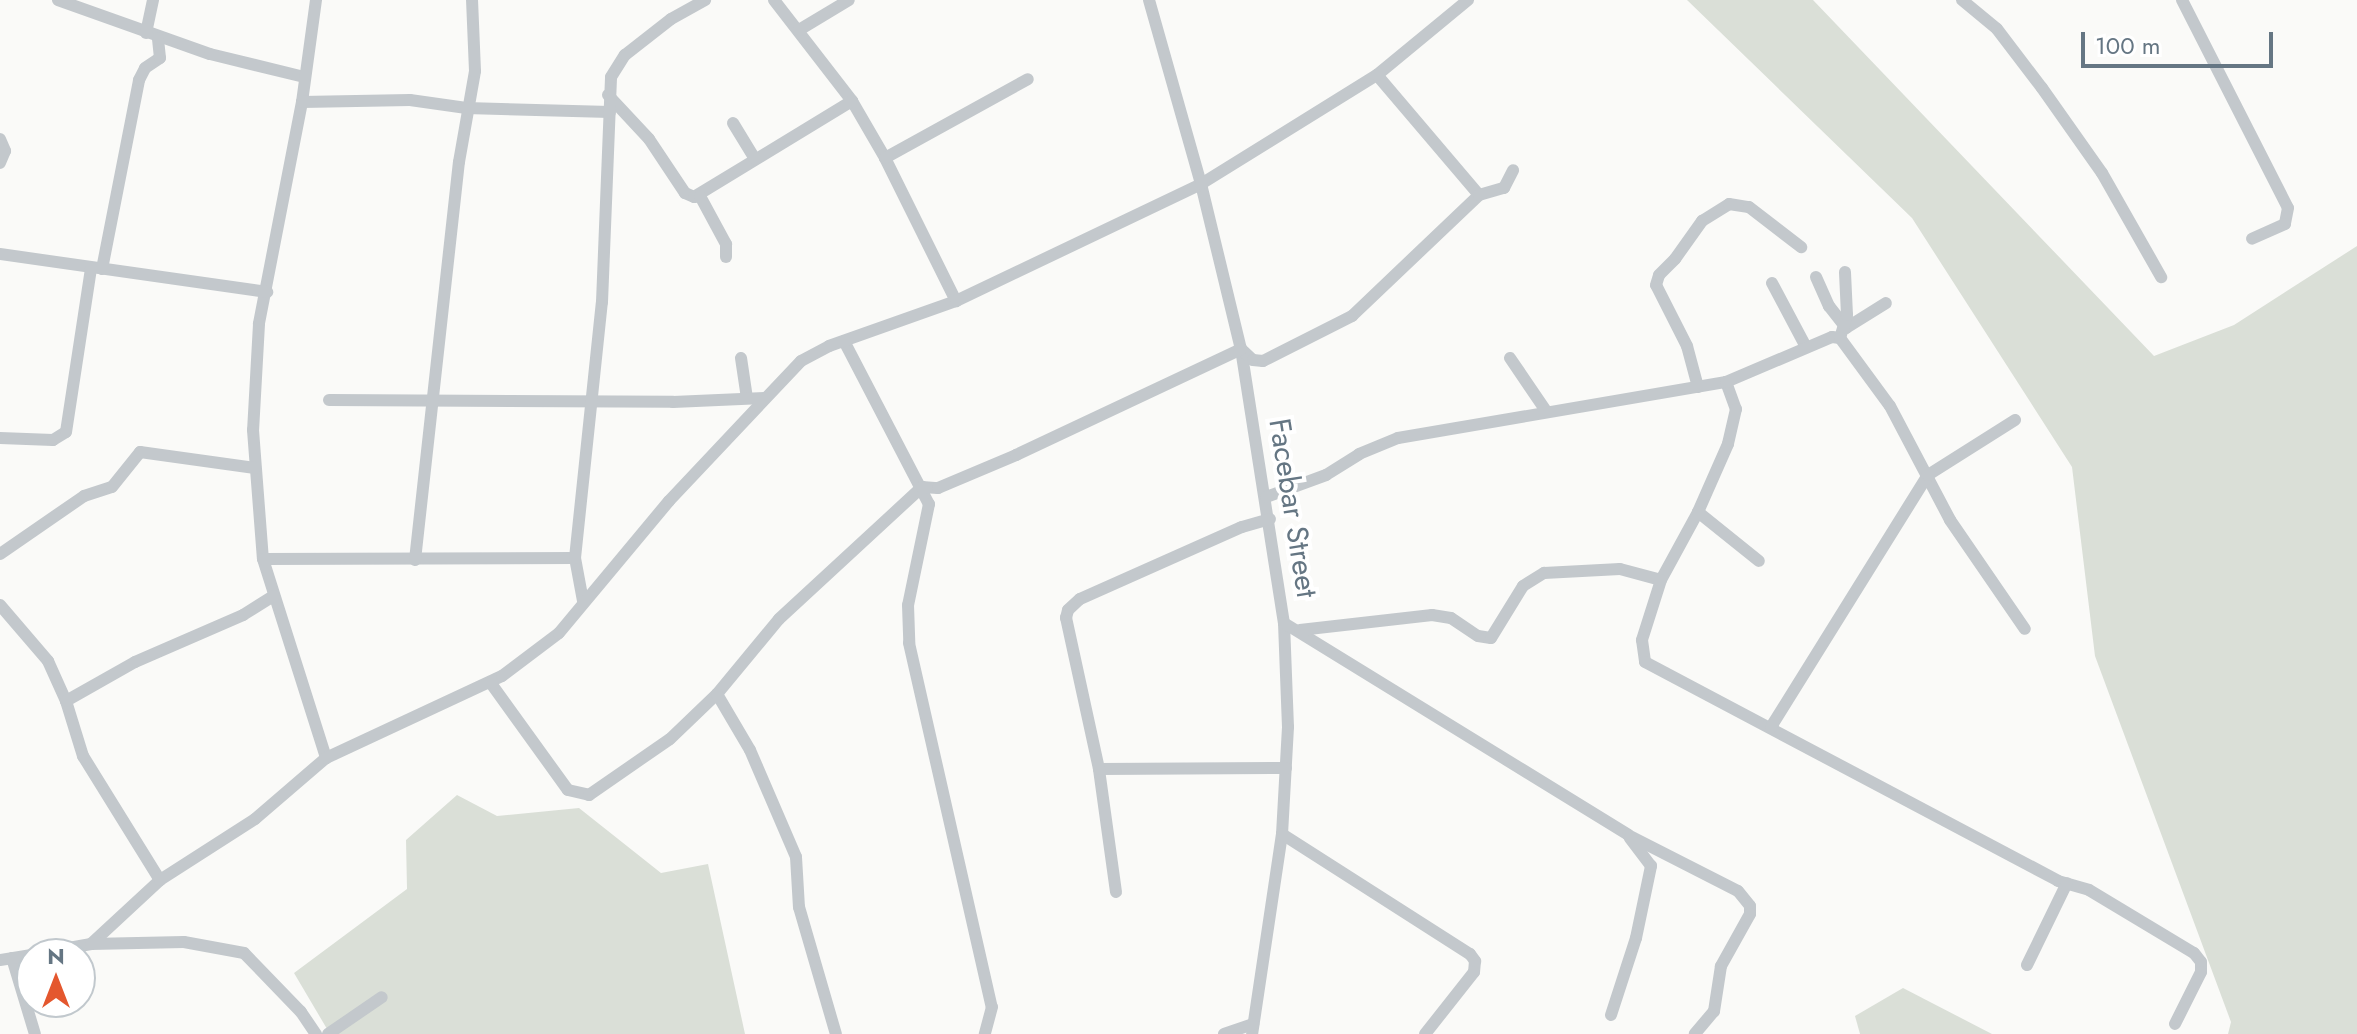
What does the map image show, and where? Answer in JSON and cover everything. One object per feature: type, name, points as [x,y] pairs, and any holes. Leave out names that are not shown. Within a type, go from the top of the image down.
[{"type":"street","points":[[58,0],[152,36],[304,77]]},
{"type":"street","points":[[0,438],[53,440],[66,432],[97,268],[139,80],[145,68],[162,54],[152,36],[153,0]]},
{"type":"street","points":[[316,0],[302,102],[259,324],[253,430],[263,559],[326,758]]},
{"type":"street","points":[[415,560],[466,108],[475,71],[472,0]]},
{"type":"street","points":[[583,601],[575,558],[602,302],[611,77],[625,55],[671,19],[705,0]]},
{"type":"street","points":[[774,0],[852,101],[885,158],[956,301]]},
{"type":"street","points":[[799,30],[849,0]]},
{"type":"street","name":"Facebar Street","points":[[1149,0],[1201,184],[1241,349],[1284,623],[1286,768],[1282,834],[1252,1029]]},
{"type":"street","points":[[96,939],[160,880],[255,819],[326,758],[490,682],[559,633],[583,601],[801,361],[844,341],[956,301],[1201,184],[1377,75],[1468,0]]},
{"type":"street","points":[[1962,0],[1997,29],[2042,88],[2102,173],[2161,277]]},
{"type":"street","points":[[2182,0],[2288,208],[2285,224],[2252,239]]},
{"type":"street","points":[[1377,75],[1479,195]]},
{"type":"street","points":[[885,158],[1028,79]]},
{"type":"street","points":[[608,95],[649,139],[685,193],[700,196],[852,101]]},
{"type":"street","points":[[302,102],[410,100],[466,108],[610,112]]},
{"type":"street","points":[[733,123],[755,159]]},
{"type":"street","points":[[0,139],[5,151],[0,163]]},
{"type":"street","points":[[490,682],[568,790],[589,795],[643,761],[717,694],[779,619],[922,487],[938,488],[1016,455],[1241,349],[1253,360],[1263,361],[1352,316],[1479,195],[1504,188],[1513,170]]},
{"type":"street","points":[[700,196],[726,244],[726,257]]},
{"type":"street","points":[[1698,387],[1687,346],[1656,285],[1659,275],[1675,259],[1702,221],[1729,204],[1749,207],[1801,247]]},
{"type":"street","points":[[0,254],[267,292]]},
{"type":"street","points":[[1843,333],[1845,272]]},
{"type":"street","points":[[1816,277],[1843,333],[1890,406],[1950,520],[2025,629]]},
{"type":"street","points":[[1772,283],[1806,347]]},
{"type":"street","points":[[1266,497],[1317,479],[1359,454],[1398,438],[1726,382],[1843,333],[1886,303]]},
{"type":"street","points":[[844,341],[929,504],[908,605],[909,643],[992,1007],[985,1034]]},
{"type":"street","points":[[741,358],[747,398]]},
{"type":"street","points":[[1510,358],[1546,411]]},
{"type":"street","points":[[1726,382],[1736,409],[1728,444],[1698,512],[1661,580],[1642,640],[1645,662],[2067,883],[2103,898],[2194,953],[2201,962],[2201,972],[2175,1024]]},
{"type":"street","points":[[329,400],[591,402],[765,398]]},
{"type":"street","points":[[1771,727],[1928,475],[2015,420]]},
{"type":"street","points":[[0,554],[84,496],[112,487],[140,452],[255,468]]},
{"type":"street","points":[[1698,512],[1759,561]]},
{"type":"street","points":[[1116,892],[1099,769],[1066,618],[1073,603],[1242,527],[1270,519]]},
{"type":"street","points":[[263,559],[575,558]]},
{"type":"street","points":[[1300,630],[1432,615],[1451,618],[1484,639],[1491,638],[1523,586],[1544,573],[1620,569],[1661,580]]},
{"type":"street","points":[[66,701],[135,662],[243,615],[273,596]]},
{"type":"street","points":[[0,605],[48,661],[66,701],[83,756],[160,880]]},
{"type":"street","points":[[1284,623],[1300,630],[1628,835],[1738,891],[1750,906],[1746,921],[1721,966],[1714,1011],[1695,1034]]},
{"type":"street","points":[[717,694],[750,750],[796,857],[799,907],[824,984],[836,1034]]},
{"type":"street","points":[[1099,769],[1286,768]]},
{"type":"street","points":[[1282,834],[1470,954],[1475,961],[1474,972],[1425,1034]]},
{"type":"street","points":[[1611,1015],[1636,938],[1651,866],[1628,835]]},
{"type":"street","points":[[2027,965],[2067,883]]},
{"type":"street","points":[[96,944],[184,942],[244,953],[301,1012],[316,1034]]},
{"type":"street","points":[[6,959],[35,1034]]},
{"type":"street","points":[[328,1034],[382,997]]},
{"type":"street","points":[[1224,1034],[1252,1029]]},
{"type":"shaded area","points":[[1687,0],[1813,0],[2154,356],[2234,325],[2357,246],[2357,1034],[2228,1034],[2231,1022],[2095,656],[2072,467],[1912,218]]},
{"type":"shaded area","points":[[457,795],[497,816],[579,808],[661,873],[708,864],[745,1034],[330,1034],[294,973],[407,889],[406,840]]},
{"type":"shaded area","points":[[1903,988],[1992,1034],[1860,1034],[1855,1016]]}]
